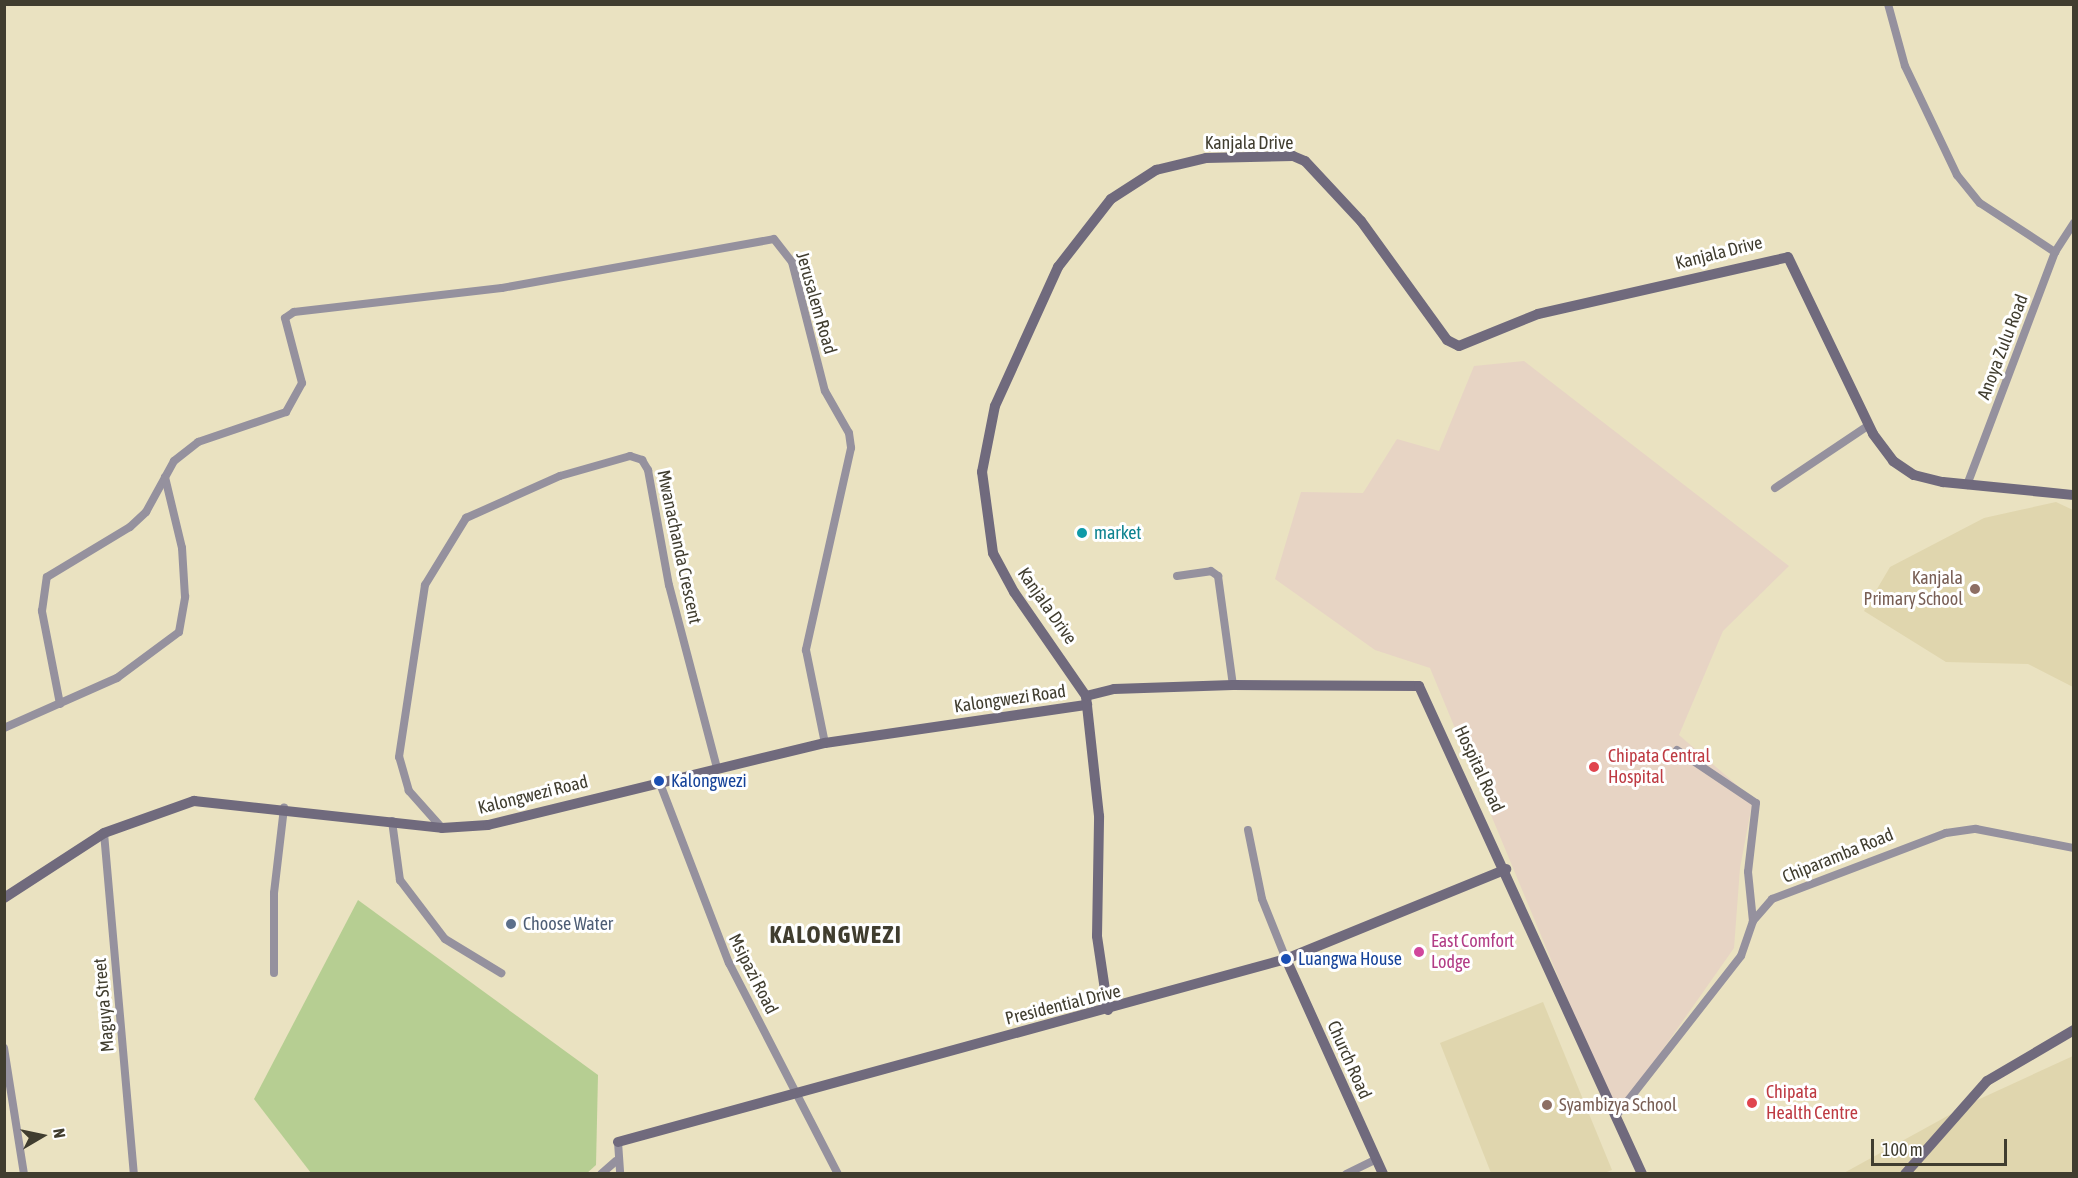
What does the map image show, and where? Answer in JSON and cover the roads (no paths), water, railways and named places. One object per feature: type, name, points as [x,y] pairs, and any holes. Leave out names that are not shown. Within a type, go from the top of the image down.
[{"type":"street","points":[[1888,4],[1905,66],[1958,175],[1980,203],[2055,252]]},
{"type":"street","name":"Kanjala Drive","points":[[1108,1010],[1097,936],[1099,816],[1087,700],[1014,592],[993,553],[982,472],[985,441],[1022,342],[1082,230],[1125,189],[1177,161],[1293,156],[1305,161],[1361,221],[1447,340],[1459,346],[1473,344],[1538,314],[1788,257],[1869,425],[1893,461],[1914,475],[1967,485],[2073,495]]},
{"type":"street","name":"Anoya Zulu Road","points":[[1967,485],[2055,252],[2073,222]]},
{"type":"street","name":"Jerusalem Road","points":[[165,477],[174,461],[198,442],[286,412],[302,383],[285,318],[294,312],[502,288],[763,239],[782,244],[792,262],[825,391],[849,433],[851,448],[806,650],[825,743]]},
{"type":"street","points":[[1775,488],[1869,425]]},
{"type":"street","name":"Mwanachanda Crescent","points":[[442,828],[409,791],[399,757],[425,585],[466,518],[560,476],[630,456],[642,459],[648,470],[669,585],[717,768]]},
{"type":"street","points":[[60,704],[42,611],[44,584],[67,563],[130,527],[146,512],[165,477]]},
{"type":"street","points":[[4,728],[117,678],[182,627],[182,548],[165,477]]},
{"type":"street","points":[[1177,576],[1211,571],[1218,576],[1233,685]]},
{"type":"street","name":"Hospital Road","points":[[1087,700],[1114,689],[1233,685],[1419,686],[1506,869],[1642,1173]]},
{"type":"street","name":"Kalongwezi Road","points":[[4,898],[104,833],[194,801],[284,807],[442,828],[488,825],[659,781],[825,743],[1087,700]]},
{"type":"street","points":[[1677,750],[1756,803],[1748,872],[1753,921]]},
{"type":"street","name":"Msipazi Road","points":[[659,781],[708,918],[838,1173]]},
{"type":"street","points":[[274,973],[274,892],[284,807]]},
{"type":"street","points":[[392,821],[392,854],[400,880],[445,939],[501,973]]},
{"type":"street","name":"Chiparamba Road","points":[[1616,1116],[1741,956],[1753,921],[1772,899],[1796,887],[1946,833],[1976,829],[2073,848]]},
{"type":"street","points":[[1248,830],[1262,899],[1286,959]]},
{"type":"street","name":"Maguya Street","points":[[104,833],[134,1173]]},
{"type":"street","name":"Presidential Drive","points":[[618,1142],[796,1090],[1108,1010],[1286,959],[1506,869]]},
{"type":"street","name":"Church Road","points":[[1286,959],[1383,1173]]},
{"type":"street","points":[[1905,1173],[1988,1081],[2073,1030]]},
{"type":"street","points":[[4,1048],[24,1173]]},
{"type":"street","points":[[618,1142],[616,1161],[620,1173]]},
{"type":"street","points":[[1346,1173],[1377,1160]]},
{"type":"street","points":[[601,1173],[616,1161]]},
{"type":"place","name":"market","points":[[1082,533]]},
{"type":"place","name":"Kanjala Primary School","points":[[1975,589]]},
{"type":"place","name":"Chipata Central Hospital","points":[[1594,767]]},
{"type":"place","name":"Kalongwezi","points":[[659,781]]},
{"type":"place","name":"Choose Water","points":[[511,924]]},
{"type":"place","name":"East Comfort Lodge","points":[[1419,952]]},
{"type":"place","name":"Luangwa House","points":[[1286,959]]},
{"type":"place","name":"Chipata Health Centre","points":[[1752,1103]]},
{"type":"place","name":"Syambizya School","points":[[1547,1105]]},
{"type":"district","name":"KALONGWEZI","points":[[836,935]]}]
